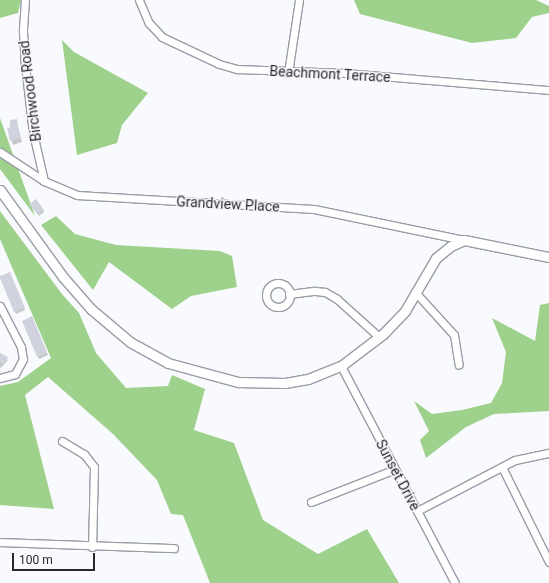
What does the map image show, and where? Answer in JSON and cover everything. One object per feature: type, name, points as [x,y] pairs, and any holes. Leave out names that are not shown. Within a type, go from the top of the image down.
[{"type":"main road","points":[[0,190],[63,277],[91,309],[130,342],[168,363],[219,378],[264,384],[308,379],[341,366],[379,337],[405,311],[436,258],[451,246],[464,240],[549,257]]},
{"type":"street","name":"Birchwood Road","points":[[25,0],[23,31],[25,65],[33,133],[44,181]]},
{"type":"street","name":"Beachmont Terrace","points":[[139,0],[152,28],[172,43],[237,69],[288,73],[346,73],[549,90]]},
{"type":"street","points":[[288,73],[299,0]]},
{"type":"street","name":"Grandview Place","points":[[0,152],[44,181],[64,191],[94,197],[314,209],[464,240]]},
{"type":"street","points":[[289,294],[315,290],[325,292],[337,299],[379,337]]},
{"type":"street","points":[[415,292],[454,335],[459,365]]},
{"type":"street","points":[[0,306],[21,347],[23,359],[15,374],[0,378]]},
{"type":"street","name":"Sunset Drive","points":[[341,366],[455,583]]},
{"type":"street","points":[[62,441],[84,454],[94,467],[92,547]]},
{"type":"street","points":[[417,511],[502,467],[530,455],[549,453]]},
{"type":"street","points":[[502,467],[549,562]]},
{"type":"street","points":[[311,502],[395,469]]},
{"type":"street","points":[[0,542],[92,547],[174,548]]},
{"type":"green space","points":[[0,0],[21,0],[18,13],[0,18]]},
{"type":"green space","points":[[354,0],[536,0],[549,6],[549,13],[532,17],[516,38],[472,43],[360,14]]},
{"type":"green space","points":[[62,40],[74,52],[148,93],[122,125],[117,143],[77,155]]},
{"type":"green space","points":[[0,118],[35,216],[0,169]]},
{"type":"green space","points":[[0,211],[62,294],[79,313],[96,353],[126,388],[168,386],[172,375],[205,389],[194,430],[234,443],[263,520],[318,554],[367,529],[399,583],[210,583],[183,515],[171,514],[157,480],[113,434],[48,377],[25,395],[54,509],[0,505],[0,386],[18,382],[51,358],[0,239]]},
{"type":"green space","points":[[56,216],[75,234],[116,245],[220,251],[232,256],[237,287],[191,296],[172,309],[109,262],[93,290],[41,225]]},
{"type":"green space","points":[[549,303],[549,411],[494,414],[466,427],[426,458],[420,440],[429,431],[414,401],[432,414],[462,410],[491,403],[502,383],[506,352],[492,318],[535,341],[540,305]]},
{"type":"building","points":[[17,119],[20,138],[10,141],[7,128],[10,128],[10,120]]},
{"type":"building","points":[[36,199],[44,210],[37,214],[29,204]]},
{"type":"building","points":[[10,272],[25,308],[14,312],[0,278],[0,276]]},
{"type":"building","points":[[32,316],[47,353],[37,357],[22,321]]},
{"type":"building","points":[[0,353],[8,357],[3,364],[0,362]]}]
